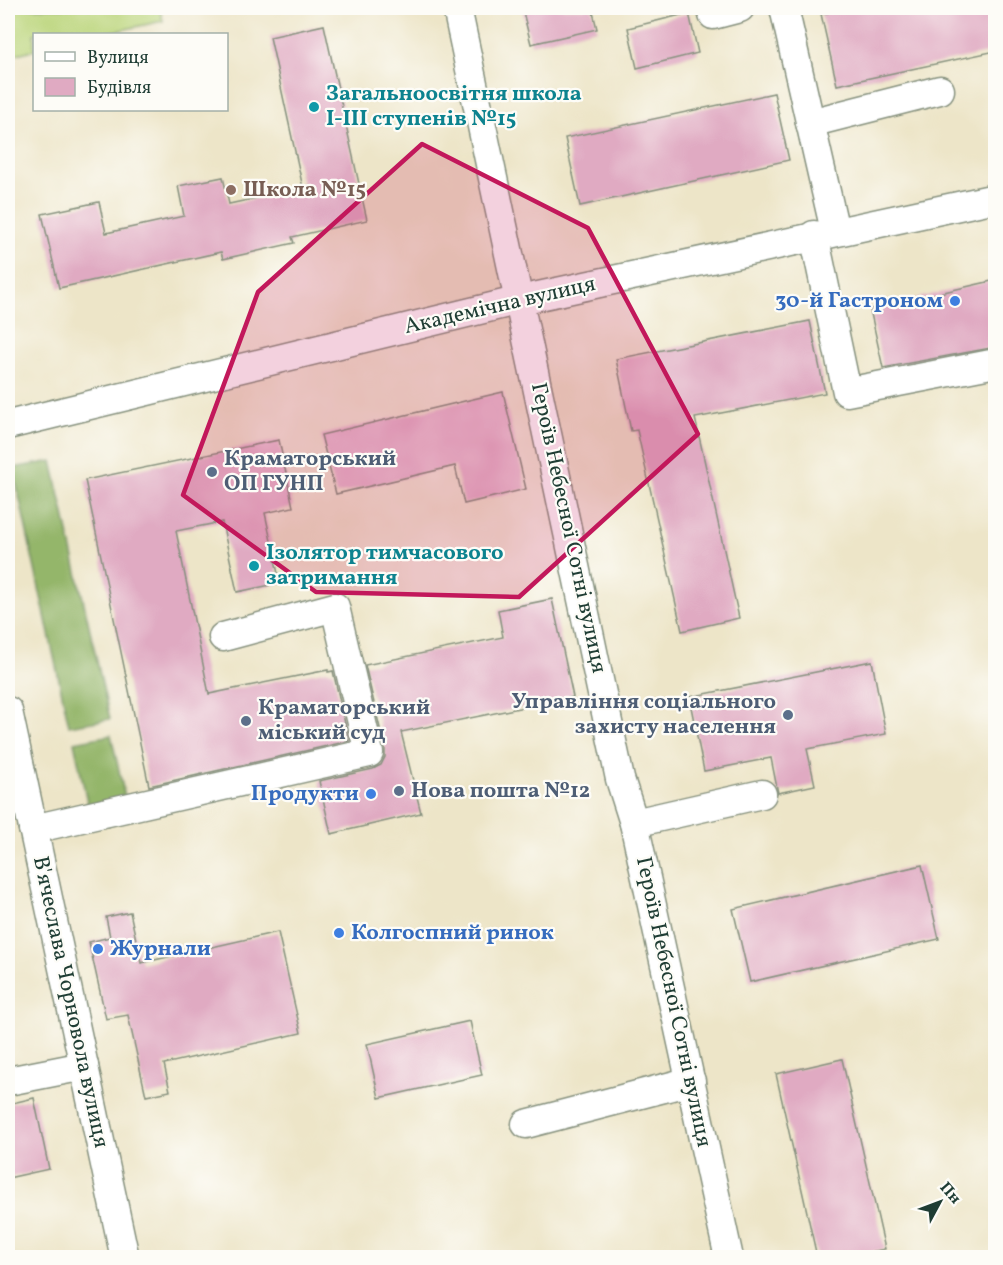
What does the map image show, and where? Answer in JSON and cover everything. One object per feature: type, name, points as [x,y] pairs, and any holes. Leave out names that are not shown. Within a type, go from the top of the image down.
[{"type":"street","name":"Героїв Небесної Сотні вулиця","points":[[457,8],[620,779],[634,823],[729,1257]]},
{"type":"street","points":[[712,8],[713,15],[740,8]]},
{"type":"street","points":[[784,8],[810,123],[847,392],[996,363]]},
{"type":"street","points":[[810,123],[940,90]]},
{"type":"street","name":"Академічна вулиця","points":[[8,425],[520,300],[824,233],[996,198]]},
{"type":"street","points":[[33,829],[369,753],[335,607],[223,637]]},
{"type":"street","name":"В'ячеслава Чорновола вулиця","points":[[8,711],[125,1257]]},
{"type":"street","points":[[634,823],[762,794]]},
{"type":"street","points":[[8,1081],[84,1066]]},
{"type":"street","points":[[525,1124],[691,1082]]},
{"type":"highlighted area","points":[[422,144],[588,228],[698,434],[519,597],[316,592],[183,495],[258,292]]},
{"type":"green space","points":[[8,8],[160,8],[163,21],[108,33],[33,33],[33,50],[8,56]]},
{"type":"green space","points":[[52,461],[110,719],[69,726],[13,468]]},
{"type":"green space","points":[[111,735],[125,797],[88,806],[74,742]]},
{"type":"building","points":[[522,8],[592,8],[597,29],[531,44]]},
{"type":"building","points":[[851,8],[996,8],[996,51],[837,85],[821,14]]},
{"type":"building","points":[[689,13],[698,53],[637,68],[628,28]]},
{"type":"building","name":"Загальноосвітня школа І-ІІІ ступенів №15","points":[[324,25],[367,220],[292,237],[294,243],[223,259],[221,252],[59,288],[42,214],[99,202],[106,233],[184,216],[178,186],[223,177],[229,204],[303,188],[270,37]]},
{"type":"building","points":[[774,93],[789,160],[580,206],[565,138]]},
{"type":"building","points":[[996,280],[996,347],[883,368],[870,309]]},
{"type":"building","points":[[810,321],[825,393],[695,418],[739,618],[682,631],[637,430],[631,431],[616,359]]},
{"type":"building","points":[[503,392],[526,489],[464,504],[455,466],[336,494],[321,435]]},
{"type":"building","points":[[279,440],[293,507],[265,513],[280,583],[237,592],[222,522],[176,531],[209,694],[328,670],[328,672],[333,671],[349,741],[149,786],[85,480]]},
{"type":"building","points":[[552,599],[573,697],[401,732],[421,813],[331,834],[319,781],[373,769],[381,765],[385,757],[365,665],[503,637],[498,610]]},
{"type":"building","name":"Управління соціального захисту населення","points":[[872,661],[886,734],[807,749],[815,785],[778,793],[771,758],[704,771],[689,697]]},
{"type":"building","points":[[922,865],[939,939],[750,982],[733,909]]},
{"type":"building","points":[[130,912],[141,963],[278,932],[301,1033],[164,1064],[170,1091],[146,1096],[128,1015],[106,1019],[89,942],[110,937],[106,917]]},
{"type":"building","points":[[470,1021],[482,1075],[379,1098],[367,1044]]},
{"type":"building","points":[[842,1059],[885,1249],[847,1257],[817,1257],[776,1074]]},
{"type":"building","points":[[34,1098],[49,1169],[8,1178],[8,1104]]},
{"type":"place","name":"Загальноосвітня школа І-ІІІ ступенів №15","points":[[314,107]]},
{"type":"place","name":"Школа №15","points":[[231,190]]},
{"type":"place","name":"30-й Гастроном","points":[[955,301]]},
{"type":"place","name":"Краматорський ОП ГУНП","points":[[212,472]]},
{"type":"place","name":"Ізолятор тимчасового затримання","points":[[254,566]]},
{"type":"place","name":"Управління соціального захисту населення","points":[[788,715]]},
{"type":"place","name":"Краматорський міський суд","points":[[246,721]]},
{"type":"place","name":"Нова пошта №12","points":[[399,791]]},
{"type":"place","name":"Продукти","points":[[371,794]]},
{"type":"place","name":"Колгоспний ринок","points":[[339,933]]},
{"type":"place","name":"Журнали","points":[[98,949]]}]
